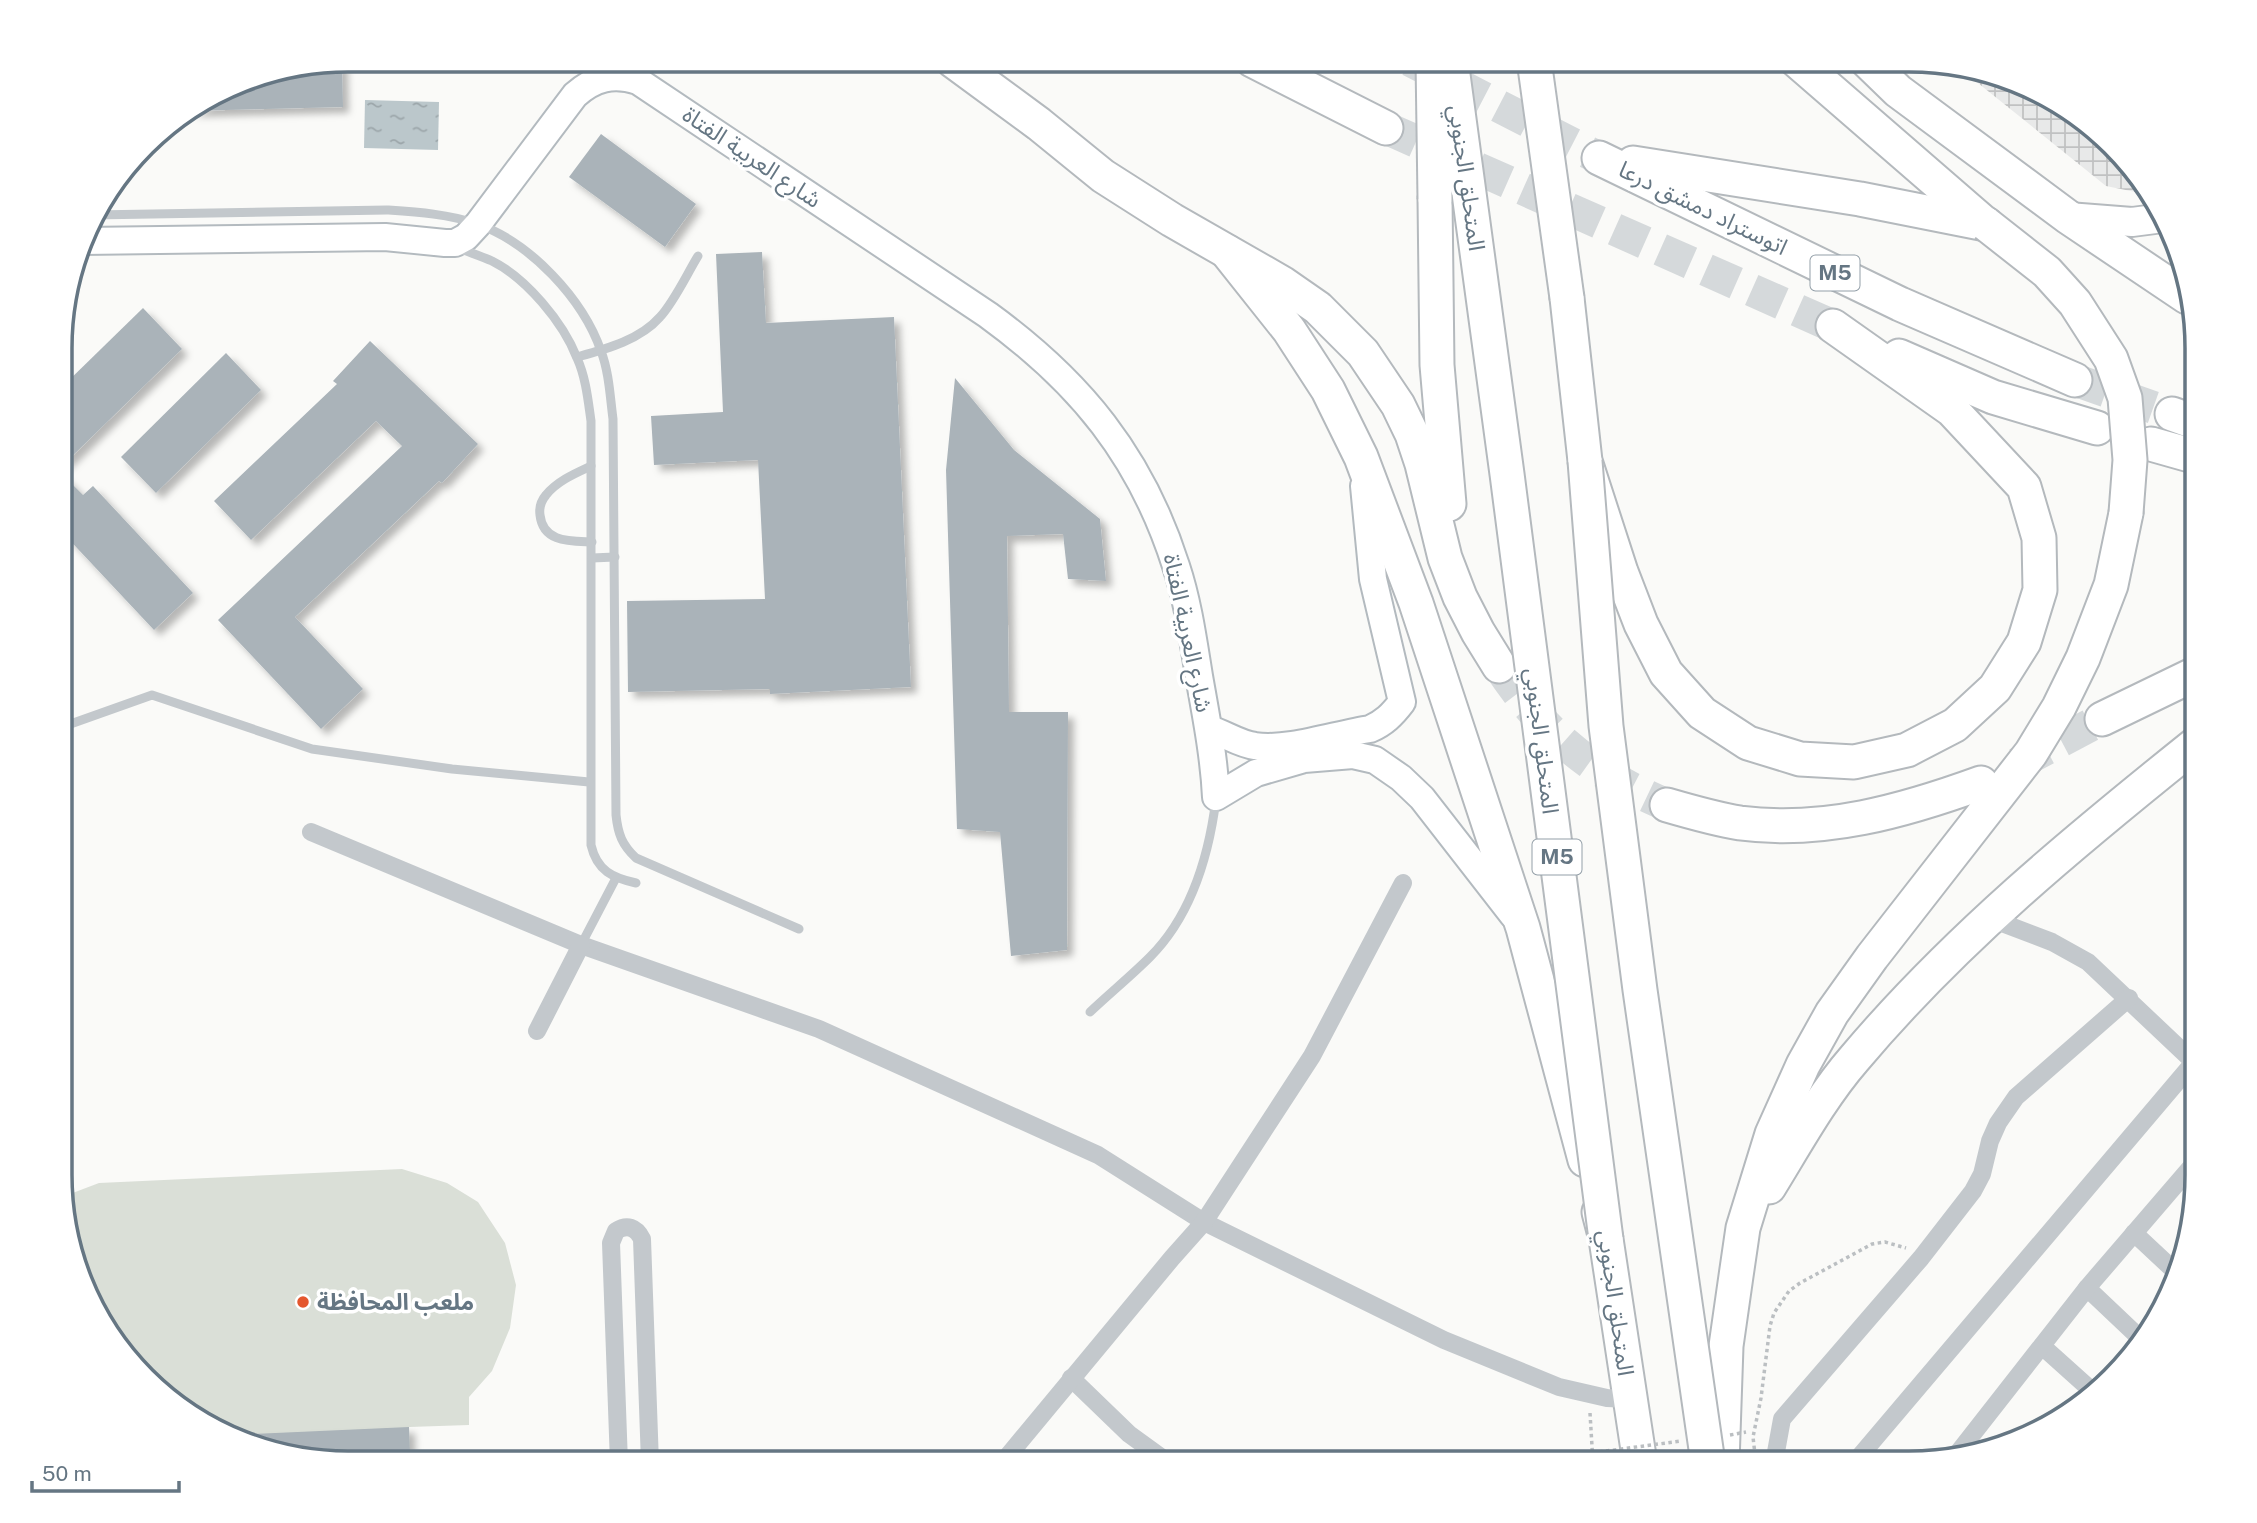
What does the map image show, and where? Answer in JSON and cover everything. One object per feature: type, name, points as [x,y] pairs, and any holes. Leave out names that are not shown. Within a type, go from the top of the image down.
[{"type":"highway","points":[[968,72],[1103,176],[1172,220],[1282,282],[1318,308],[1356,345],[1382,378],[1412,434],[1445,558],[1460,597],[1499,666]]},
{"type":"highway","points":[[989,72],[994,81],[1039,124]]},
{"type":"highway","points":[[1276,72],[1386,128]]},
{"type":"highway","points":[[1433,72],[1437,365],[1460,597]]},
{"type":"highway","name":"المتحلق الجنوبي","points":[[1453,72],[1606,1240],[1638,1451]]},
{"type":"highway","points":[[1536,72],[1567,298],[1585,461],[1606,726],[1638,976],[1710,1451]]},
{"type":"highway","points":[[1710,1451],[1743,1228],[1772,1134],[1802,1065],[1832,1013],[1872,957],[2031,753],[2059,707],[2083,658],[2111,585],[2126,513],[2130,460],[2125,398],[2111,359],[2075,303],[2047,272],[1986,224],[1810,72]]},
{"type":"highway","points":[[1864,72],[1899,91]]},
{"type":"highway","points":[[1879,72],[1899,91],[2068,217],[2180,292]]},
{"type":"highway","name":"اتوستراد دمشق درعا","points":[[1986,224],[1860,199],[1599,158],[1900,304],[2075,380]]},
{"type":"highway","points":[[1227,252],[1296,340],[1328,390],[1361,457],[1416,603],[1523,928],[1606,1240]]},
{"type":"highway","points":[[1585,461],[1621,572],[1641,624],[1666,673],[1702,713],[1748,743],[1800,759],[1854,762],[1907,750],[1955,725],[1995,688],[2024,642],[2040,590],[2039,537],[2024,487],[1952,410],[1833,326],[1993,397],[2097,428]]},
{"type":"highway","points":[[2151,444],[2185,454]]},
{"type":"highway","points":[[2102,719],[2185,679]]},
{"type":"highway","points":[[1743,1228],[1803,1131],[1852,1061],[1911,994],[1989,918],[2185,753]]},
{"type":"highway","points":[[1667,805],[1703,816],[1741,823],[1816,825],[1900,810],[1981,783]]},
{"type":"main road","points":[[2068,217],[2132,222],[2153,219]]},
{"type":"street","name":"شارع العربية الفتاة","points":[[445,243],[455,243],[466,237],[478,224],[575,95],[598,79],[625,77],[638,81],[988,315],[1025,342],[1075,390],[1118,443],[1161,524],[1177,567],[1188,612],[1209,729],[1216,797],[1256,773],[1303,751],[1370,729],[1388,719],[1402,702],[1373,579],[1361,457]]},
{"type":"street","points":[[93,241],[385,237],[445,243]]},
{"type":"street","name":"شارع العربية الفتاة","points":[[1209,729],[1257,747],[1353,755],[1376,760],[1401,778],[1441,820],[1523,928]]},
{"type":"street","points":[[311,832],[580,945],[820,1028],[1098,1155],[1204,1222],[1444,1340],[1559,1387],[1588,1395],[1630,1399]]},
{"type":"street","points":[[1012,1451],[1204,1222],[1312,1056],[1402,883]]},
{"type":"street","points":[[1989,918],[2052,942],[2088,962],[2185,1053]]},
{"type":"street","points":[[537,1031],[580,945]]},
{"type":"street","points":[[1776,1451],[1782,1419],[1920,1258],[1973,1191],[1982,1174],[1994,1132],[2016,1097],[2129,998]]},
{"type":"street","points":[[1864,1451],[2185,1075]]},
{"type":"street","points":[[1963,1446],[2087,1288],[2185,1174]]},
{"type":"street","points":[[619,1451],[611,1243],[616,1231],[628,1227],[634,1228],[642,1239],[650,1451]]},
{"type":"street","points":[[2134,1233],[2170,1267]]},
{"type":"street","points":[[2087,1288],[2135,1334]]},
{"type":"street","points":[[2042,1346],[2087,1386]]},
{"type":"street","points":[[1071,1378],[1129,1434],[1152,1451]]},
{"type":"lane","points":[[106,215],[387,210],[434,215],[478,224],[511,240],[543,266],[586,318],[601,351],[609,382],[615,557],[618,833],[626,849],[636,858],[799,929]]},
{"type":"lane","points":[[445,243],[494,262],[518,279],[544,305],[562,329],[577,357],[586,385],[592,421],[589,782],[592,850],[608,874],[636,883]]},
{"type":"lane","points":[[577,357],[601,351],[643,332],[661,317],[698,256]]},
{"type":"lane","points":[[592,466],[554,487],[542,501],[540,509],[543,526],[553,537],[592,542]]},
{"type":"lane","points":[[592,558],[615,557]]},
{"type":"lane","points":[[72,723],[152,695],[312,749],[452,769],[589,782]]},
{"type":"lane","points":[[1090,1012],[1152,955],[1188,901],[1205,857],[1216,797]]},
{"type":"lane","points":[[580,945],[616,878]]},
{"type":"path","points":[[1755,1451],[1753,1437],[1770,1326],[1780,1301],[1800,1283],[1872,1244],[1897,1244],[1920,1258]]},
{"type":"path","points":[[1588,1395],[1592,1451]]},
{"type":"path","points":[[1710,1451],[1746,1432]]},
{"type":"shaded area","points":[[1973,79],[2015,93],[2063,118],[2091,140],[2138,193],[2106,186]]},
{"type":"shaded area","name":"ملعب المحافظة","points":[[402,1169],[447,1183],[478,1202],[505,1243],[516,1285],[510,1328],[492,1371],[469,1397],[469,1425],[409,1427],[410,1451],[330,1451],[259,1437],[194,1405],[166,1383],[140,1357],[118,1329],[93,1281],[81,1247],[72,1193],[99,1183]]},
{"type":"water","points":[[365,100],[439,102],[438,150],[364,148]]},
{"type":"building","points":[[330,72],[342,72],[343,107],[207,111],[259,86]]},
{"type":"building","points":[[601,134],[696,204],[665,247],[569,177]]},
{"type":"building","points":[[762,252],[766,323],[894,317],[911,687],[770,694],[770,689],[628,692],[627,601],[765,599],[758,460],[654,465],[651,416],[723,412],[716,254]]},
{"type":"building","points":[[143,308],[182,349],[72,456],[72,377]]},
{"type":"building","points":[[370,341],[478,444],[442,483],[439,481],[295,617],[363,689],[321,729],[218,620],[402,446],[376,421],[251,540],[214,501],[337,384],[333,381]]},
{"type":"building","points":[[226,353],[261,390],[156,493],[121,457]]},
{"type":"building","points":[[955,378],[1014,450],[1100,519],[1106,581],[1068,579],[1063,534],[1007,536],[1009,712],[1068,712],[1067,950],[1011,956],[1000,832],[957,829],[946,470]]},
{"type":"building","points":[[72,484],[83,495],[93,486],[193,593],[154,630],[72,543]]},
{"type":"building","points":[[409,1427],[410,1451],[330,1451],[294,1446],[252,1434]]},
{"type":"tunnel","points":[[1433,72],[1599,158]]},
{"type":"tunnel","points":[[1386,128],[1833,326]]},
{"type":"tunnel","points":[[2075,380],[2172,414]]},
{"type":"tunnel","points":[[1499,666],[1533,712],[1572,749],[1616,780],[1667,805]]},
{"type":"tunnel","points":[[2017,764],[2102,719]]},
{"type":"place","name":"ملعب المحافظة","points":[[303,1302]]}]
